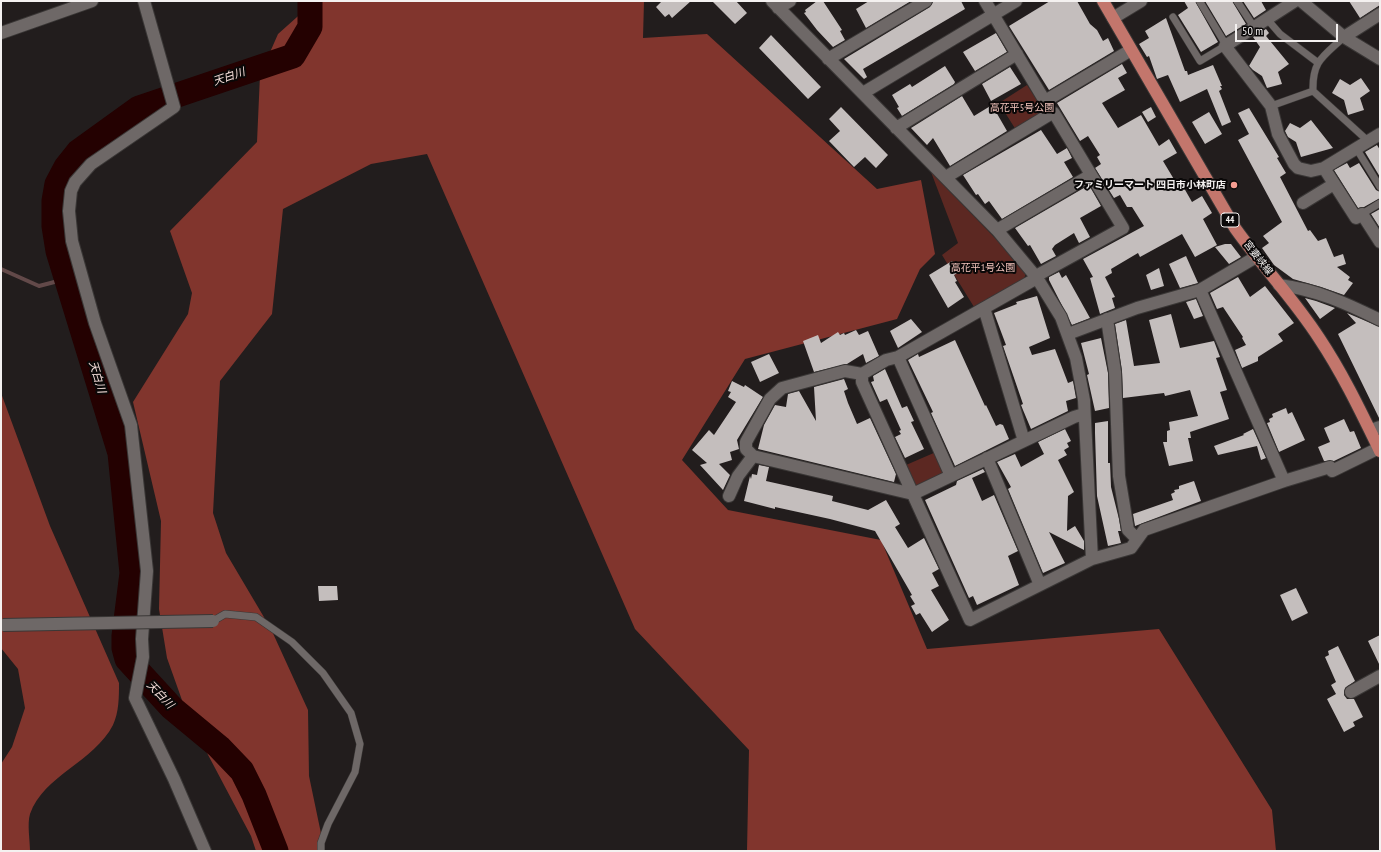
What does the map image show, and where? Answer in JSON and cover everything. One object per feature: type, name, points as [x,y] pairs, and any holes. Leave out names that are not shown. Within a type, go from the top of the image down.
[{"type":"main road","name":"宮妻峡線","points":[[1103,1],[1219,202],[1256,257],[1319,337],[1376,429],[1379,449]]},
{"type":"street","points":[[1,33],[92,1]]},
{"type":"street","points":[[144,1],[174,107],[91,164],[75,182],[71,191],[69,211],[72,241],[95,323],[131,425],[147,571],[142,639],[143,657],[135,698],[174,779],[205,851]]},
{"type":"street","points":[[775,4],[790,1]]},
{"type":"street","points":[[828,59],[926,1]]},
{"type":"street","points":[[985,1],[1123,228],[898,357],[886,360],[862,374],[846,371],[782,388],[774,393],[746,442],[746,449],[753,456],[913,494],[1074,417],[1084,414]]},
{"type":"street","points":[[863,93],[1016,1]]},
{"type":"street","points":[[1113,18],[1141,1]]},
{"type":"street","points":[[1296,1],[1226,46],[1271,106],[1278,134],[1294,164],[1298,168],[1307,171],[1324,168],[1380,134]]},
{"type":"street","points":[[1301,1],[1344,37],[1380,59]]},
{"type":"street","points":[[775,4],[997,230],[1037,277],[1061,317],[1068,334],[1081,380],[1092,559]]},
{"type":"street","points":[[1344,37],[1379,17]]},
{"type":"street","points":[[1045,101],[1131,50]]},
{"type":"street","points":[[896,128],[1017,54]]},
{"type":"street","points":[[946,177],[1052,113]]},
{"type":"street","points":[[1324,168],[1356,218],[1362,214],[1380,242]]},
{"type":"street","points":[[997,230],[1091,174]]},
{"type":"street","points":[[1303,203],[1334,184]]},
{"type":"street","points":[[1068,334],[1137,308],[1200,290],[1256,257]]},
{"type":"street","points":[[1279,285],[1301,287],[1355,307],[1380,320]]},
{"type":"street","points":[[1200,290],[1284,481]]},
{"type":"street","points":[[984,308],[1024,441]]},
{"type":"street","points":[[1107,319],[1115,372],[1119,476],[1128,530],[1137,538]]},
{"type":"street","points":[[898,357],[951,476]]},
{"type":"street","points":[[862,374],[862,382],[970,620],[1092,559],[1131,548],[1144,530],[1284,481],[1330,467],[1332,471],[1379,449]]},
{"type":"street","points":[[729,496],[738,476],[753,456]]},
{"type":"street","points":[[987,458],[1040,585]]},
{"type":"street","points":[[2,626],[213,620]]},
{"type":"street","points":[[1351,692],[1380,676]]},
{"type":"lane","points":[[1237,1],[1254,27]]},
{"type":"lane","points":[[1173,17],[1200,61],[1226,46],[1200,2]]},
{"type":"lane","points":[[1267,19],[1272,27],[1280,34],[1317,62]]},
{"type":"lane","points":[[1313,91],[1314,73],[1317,62],[1344,37]]},
{"type":"lane","points":[[1271,106],[1313,91]]},
{"type":"lane","points":[[1313,91],[1368,141]]},
{"type":"lane","points":[[1356,148],[1380,187]]},
{"type":"lane","points":[[1362,214],[1380,203]]},
{"type":"lane","points":[[213,620],[225,614],[256,617],[292,642],[323,673],[351,713],[360,744],[354,772],[328,824],[321,843],[321,851]]},
{"type":"green space","name":"高花平5号公園","points":[[1027,85],[1043,109],[1040,116],[1016,130],[999,103]]},
{"type":"green space","name":"高花平1号公園","points":[[931,172],[995,238],[1026,273],[1024,279],[974,307],[942,255],[958,243]]},
{"type":"green space","points":[[936,452],[944,471],[943,476],[919,487],[915,485],[906,465]]},
{"type":"shaded area","points":[[315,1],[644,1],[643,38],[707,34],[877,189],[921,180],[935,254],[920,269],[897,319],[745,359],[682,460],[728,510],[881,540],[927,649],[1159,629],[1272,810],[1276,851],[747,851],[749,750],[635,629],[427,154],[371,164],[283,209],[272,314],[220,381],[213,513],[226,553],[271,629],[308,710],[309,776],[323,843],[322,851],[256,851],[251,836],[188,717],[167,658],[159,609],[161,521],[133,402],[188,314],[192,293],[170,231],[257,142],[260,75],[278,34]]},
{"type":"shaded area","points":[[1,393],[50,526],[119,683],[118,710],[113,725],[105,738],[82,759],[57,778],[37,800],[29,818],[30,851],[1,851],[1,764],[12,747],[25,708],[18,669],[1,648]]},
{"type":"building","points":[[662,1],[691,1],[672,18],[669,14],[665,17],[656,7]]},
{"type":"building","points":[[712,1],[736,1],[747,13],[735,24]]},
{"type":"building","points":[[817,1],[823,1],[842,30],[840,31],[845,40],[833,47],[804,13],[806,12],[805,10]]},
{"type":"building","points":[[869,1],[911,1],[866,28],[856,9]]},
{"type":"building","points":[[933,1],[961,1],[965,9],[863,69],[867,77],[864,79],[844,59],[930,7]]},
{"type":"building","points":[[1050,1],[1077,1],[1090,24],[1097,30],[1103,41],[1108,38],[1114,51],[1049,90],[1009,26]]},
{"type":"building","points":[[1184,1],[1195,1],[1218,42],[1201,52],[1178,15],[1188,8]]},
{"type":"building","points":[[1205,1],[1232,1],[1246,24],[1226,36]]},
{"type":"building","points":[[1243,1],[1261,1],[1266,10],[1254,18]]},
{"type":"building","points":[[1349,1],[1380,1],[1380,5],[1360,18]]},
{"type":"building","points":[[1166,18],[1185,71],[1187,71],[1188,75],[1213,65],[1222,86],[1220,86],[1222,89],[1219,91],[1231,122],[1222,126],[1207,89],[1180,102],[1168,75],[1157,79],[1149,56],[1147,57],[1139,44],[1149,38],[1145,31]]},
{"type":"building","points":[[1266,29],[1269,33],[1266,36],[1289,64],[1278,72],[1282,84],[1267,88],[1262,76],[1249,66],[1260,47],[1253,37]]},
{"type":"building","points":[[996,33],[1007,52],[975,71],[963,52]]},
{"type":"building","points":[[771,35],[821,87],[808,99],[759,48]]},
{"type":"building","points":[[1122,64],[1127,73],[1118,78],[1125,90],[1102,103],[1118,128],[1141,115],[1159,146],[1169,139],[1177,153],[1163,161],[1178,186],[1180,185],[1182,189],[1184,188],[1192,202],[1202,196],[1212,213],[1203,219],[1217,245],[1195,257],[1182,234],[1140,257],[1138,253],[1111,269],[1112,273],[1105,277],[1115,297],[1112,298],[1115,308],[1100,314],[1090,278],[1093,277],[1083,259],[1144,226],[1132,207],[1127,207],[1120,195],[1114,198],[1095,168],[1101,164],[1097,157],[1100,155],[1088,136],[1080,141],[1057,103]]},
{"type":"building","points":[[945,66],[955,82],[954,84],[902,116],[892,95],[910,84],[912,87]]},
{"type":"building","points":[[1010,67],[1021,84],[991,101],[982,84]]},
{"type":"building","points":[[1361,78],[1370,91],[1360,98],[1364,110],[1348,115],[1344,100],[1332,93],[1340,79],[1350,85]]},
{"type":"building","points":[[962,96],[974,116],[992,105],[1007,131],[950,166],[933,138],[927,145],[911,128]]},
{"type":"building","points":[[841,107],[888,155],[876,168],[865,157],[854,167],[829,141],[840,131],[829,119]]},
{"type":"building","points":[[1151,107],[1156,117],[1148,122],[1142,112]]},
{"type":"building","points":[[1249,108],[1279,157],[1277,158],[1286,173],[1280,177],[1308,231],[1310,230],[1318,241],[1326,238],[1334,257],[1343,254],[1346,264],[1337,267],[1350,277],[1348,280],[1353,283],[1344,295],[1293,279],[1274,265],[1262,248],[1269,243],[1263,236],[1282,222],[1238,140],[1249,134],[1238,113]]},
{"type":"building","points":[[1209,112],[1222,134],[1205,144],[1192,122]]},
{"type":"building","points":[[1311,120],[1333,148],[1301,157],[1296,142],[1288,137],[1285,131],[1290,123],[1300,128]]},
{"type":"building","points":[[1041,130],[1057,154],[1067,148],[1072,158],[1064,162],[1073,177],[1002,219],[989,201],[985,204],[978,194],[976,195],[963,175]]},
{"type":"building","points":[[1377,145],[1380,150],[1380,177],[1365,152]]},
{"type":"building","points":[[1347,163],[1350,168],[1359,163],[1376,190],[1380,192],[1380,198],[1364,207],[1358,208],[1334,170]]},
{"type":"building","points":[[1089,185],[1101,206],[1080,218],[1090,237],[1079,243],[1074,233],[1055,245],[1052,249],[1056,256],[1041,264],[1030,245],[1028,246],[1015,228]]},
{"type":"building","points":[[1380,209],[1380,228],[1371,214]]},
{"type":"building","points":[[1231,244],[1241,257],[1229,264],[1215,247]]},
{"type":"building","points":[[1186,256],[1198,283],[1180,288],[1169,264]]},
{"type":"building","points":[[952,261],[959,272],[954,275],[957,281],[955,282],[964,297],[948,308],[929,275]]},
{"type":"building","points":[[1159,268],[1164,286],[1151,290],[1146,275]]},
{"type":"building","points":[[1059,272],[1062,278],[1066,275],[1090,318],[1072,325],[1049,280],[1049,277]]},
{"type":"building","points":[[1238,277],[1250,297],[1265,286],[1294,323],[1278,334],[1283,341],[1258,357],[1258,361],[1242,368],[1235,350],[1246,345],[1242,338],[1243,337],[1223,307],[1217,309],[1210,293]]},
{"type":"building","points":[[1037,296],[1050,338],[1029,347],[1032,355],[1055,349],[1068,383],[1073,381],[1076,398],[1066,401],[1068,411],[1031,429],[1021,405],[1023,404],[1003,346],[1006,345],[994,313],[1017,304],[1016,302]]},
{"type":"building","points":[[1305,298],[1316,301],[1335,308],[1320,319]]},
{"type":"building","points":[[1196,299],[1203,316],[1194,319],[1186,302]]},
{"type":"building","points":[[1347,313],[1380,327],[1380,420],[1338,334],[1356,323]]},
{"type":"building","points":[[1171,314],[1180,348],[1214,341],[1220,357],[1216,358],[1227,390],[1220,392],[1229,419],[1190,432],[1191,438],[1188,438],[1193,461],[1169,466],[1163,442],[1167,442],[1167,431],[1170,430],[1169,422],[1198,416],[1190,390],[1165,396],[1164,393],[1123,398],[1122,371],[1115,324],[1126,320],[1134,366],[1160,363],[1149,320]]},
{"type":"building","points":[[911,319],[922,332],[898,348],[890,331]]},
{"type":"building","points":[[856,330],[859,335],[868,331],[879,356],[866,363],[863,354],[847,364],[814,372],[803,341],[818,335],[821,343],[838,332],[840,335],[844,333],[845,335]]},
{"type":"building","points":[[1101,338],[1108,373],[1109,408],[1095,411],[1087,375],[1089,374],[1081,343]]},
{"type":"building","points":[[955,340],[985,406],[986,405],[996,426],[1000,424],[1003,425],[1009,439],[955,466],[931,413],[933,412],[908,360],[918,354],[919,357]]},
{"type":"building","points":[[769,354],[779,373],[760,382],[751,362]]},
{"type":"building","points":[[885,369],[902,408],[907,406],[914,421],[911,422],[924,449],[905,458],[895,437],[901,434],[899,431],[901,430],[887,399],[880,402],[871,382],[874,381],[873,376]]},
{"type":"building","points":[[844,379],[848,389],[844,391],[857,424],[870,418],[896,474],[894,482],[758,449],[764,425],[775,405],[786,407],[788,394],[799,391],[816,421],[814,387]]},
{"type":"building","points":[[732,381],[744,387],[745,385],[763,397],[737,440],[739,449],[730,452],[732,460],[719,464],[730,475],[723,490],[700,465],[707,463],[692,450],[709,430],[714,435],[736,402],[728,397],[731,392],[728,391]]},
{"type":"building","points":[[1286,408],[1288,414],[1292,412],[1305,440],[1279,452],[1267,423],[1270,422],[1269,419],[1273,417],[1272,414]]},
{"type":"building","points":[[1344,419],[1350,432],[1354,431],[1361,448],[1334,461],[1324,461],[1318,447],[1330,442],[1324,428]]},
{"type":"building","points":[[1108,421],[1108,463],[1110,463],[1111,487],[1119,519],[1121,531],[1118,531],[1121,543],[1108,546],[1097,496],[1095,423]]},
{"type":"building","points":[[1065,429],[1071,441],[1067,443],[1069,447],[1064,450],[1067,455],[1058,460],[1074,492],[1068,496],[1067,531],[1075,526],[1084,541],[1084,550],[1049,532],[1065,563],[1043,573],[1008,489],[1011,487],[997,462],[1015,454],[1021,467],[1044,454],[1038,442]]},
{"type":"building","points":[[1253,429],[1266,458],[1261,460],[1257,446],[1218,455],[1214,446],[1244,435],[1243,434]]},
{"type":"building","points":[[759,465],[769,467],[766,481],[833,496],[832,501],[868,510],[886,500],[900,524],[895,527],[908,548],[924,538],[939,569],[932,573],[939,586],[931,590],[949,620],[932,632],[920,613],[916,615],[911,606],[915,604],[910,596],[912,595],[875,531],[830,519],[775,507],[775,509],[744,501],[750,476],[751,479],[752,474],[757,475]]},
{"type":"building","points":[[983,469],[985,472],[972,478],[982,501],[994,495],[1018,551],[1008,556],[1019,585],[977,605],[973,596],[969,598],[925,500],[956,485],[957,481]]},
{"type":"building","points":[[1194,481],[1201,501],[1135,526],[1133,514],[1173,500],[1171,494],[1175,492],[1174,490],[1179,489],[1179,486]]},
{"type":"building","points":[[318,586],[337,586],[338,600],[319,601]]},
{"type":"building","points":[[1296,588],[1308,613],[1292,621],[1280,595]]},
{"type":"building","points":[[1380,635],[1380,666],[1368,641]]},
{"type":"building","points":[[1338,646],[1355,681],[1345,688],[1344,695],[1347,699],[1354,699],[1363,717],[1353,722],[1355,726],[1344,732],[1327,699],[1336,694],[1331,685],[1336,682],[1325,657],[1329,655],[1328,651]]},
{"type":"waterway","name":"天白川","points":[[276,851],[254,795],[242,771],[219,747],[172,708],[127,659],[124,648],[124,636],[132,573],[120,453],[58,251],[54,226],[54,201],[57,184],[66,167],[78,152],[139,108],[293,56],[310,27],[310,1]]},
{"type":"waterway","points":[[1,269],[39,286],[66,279]]},
{"type":"place","name":"ファミリーマート 四日市小林町店","points":[[1234,185]]}]
